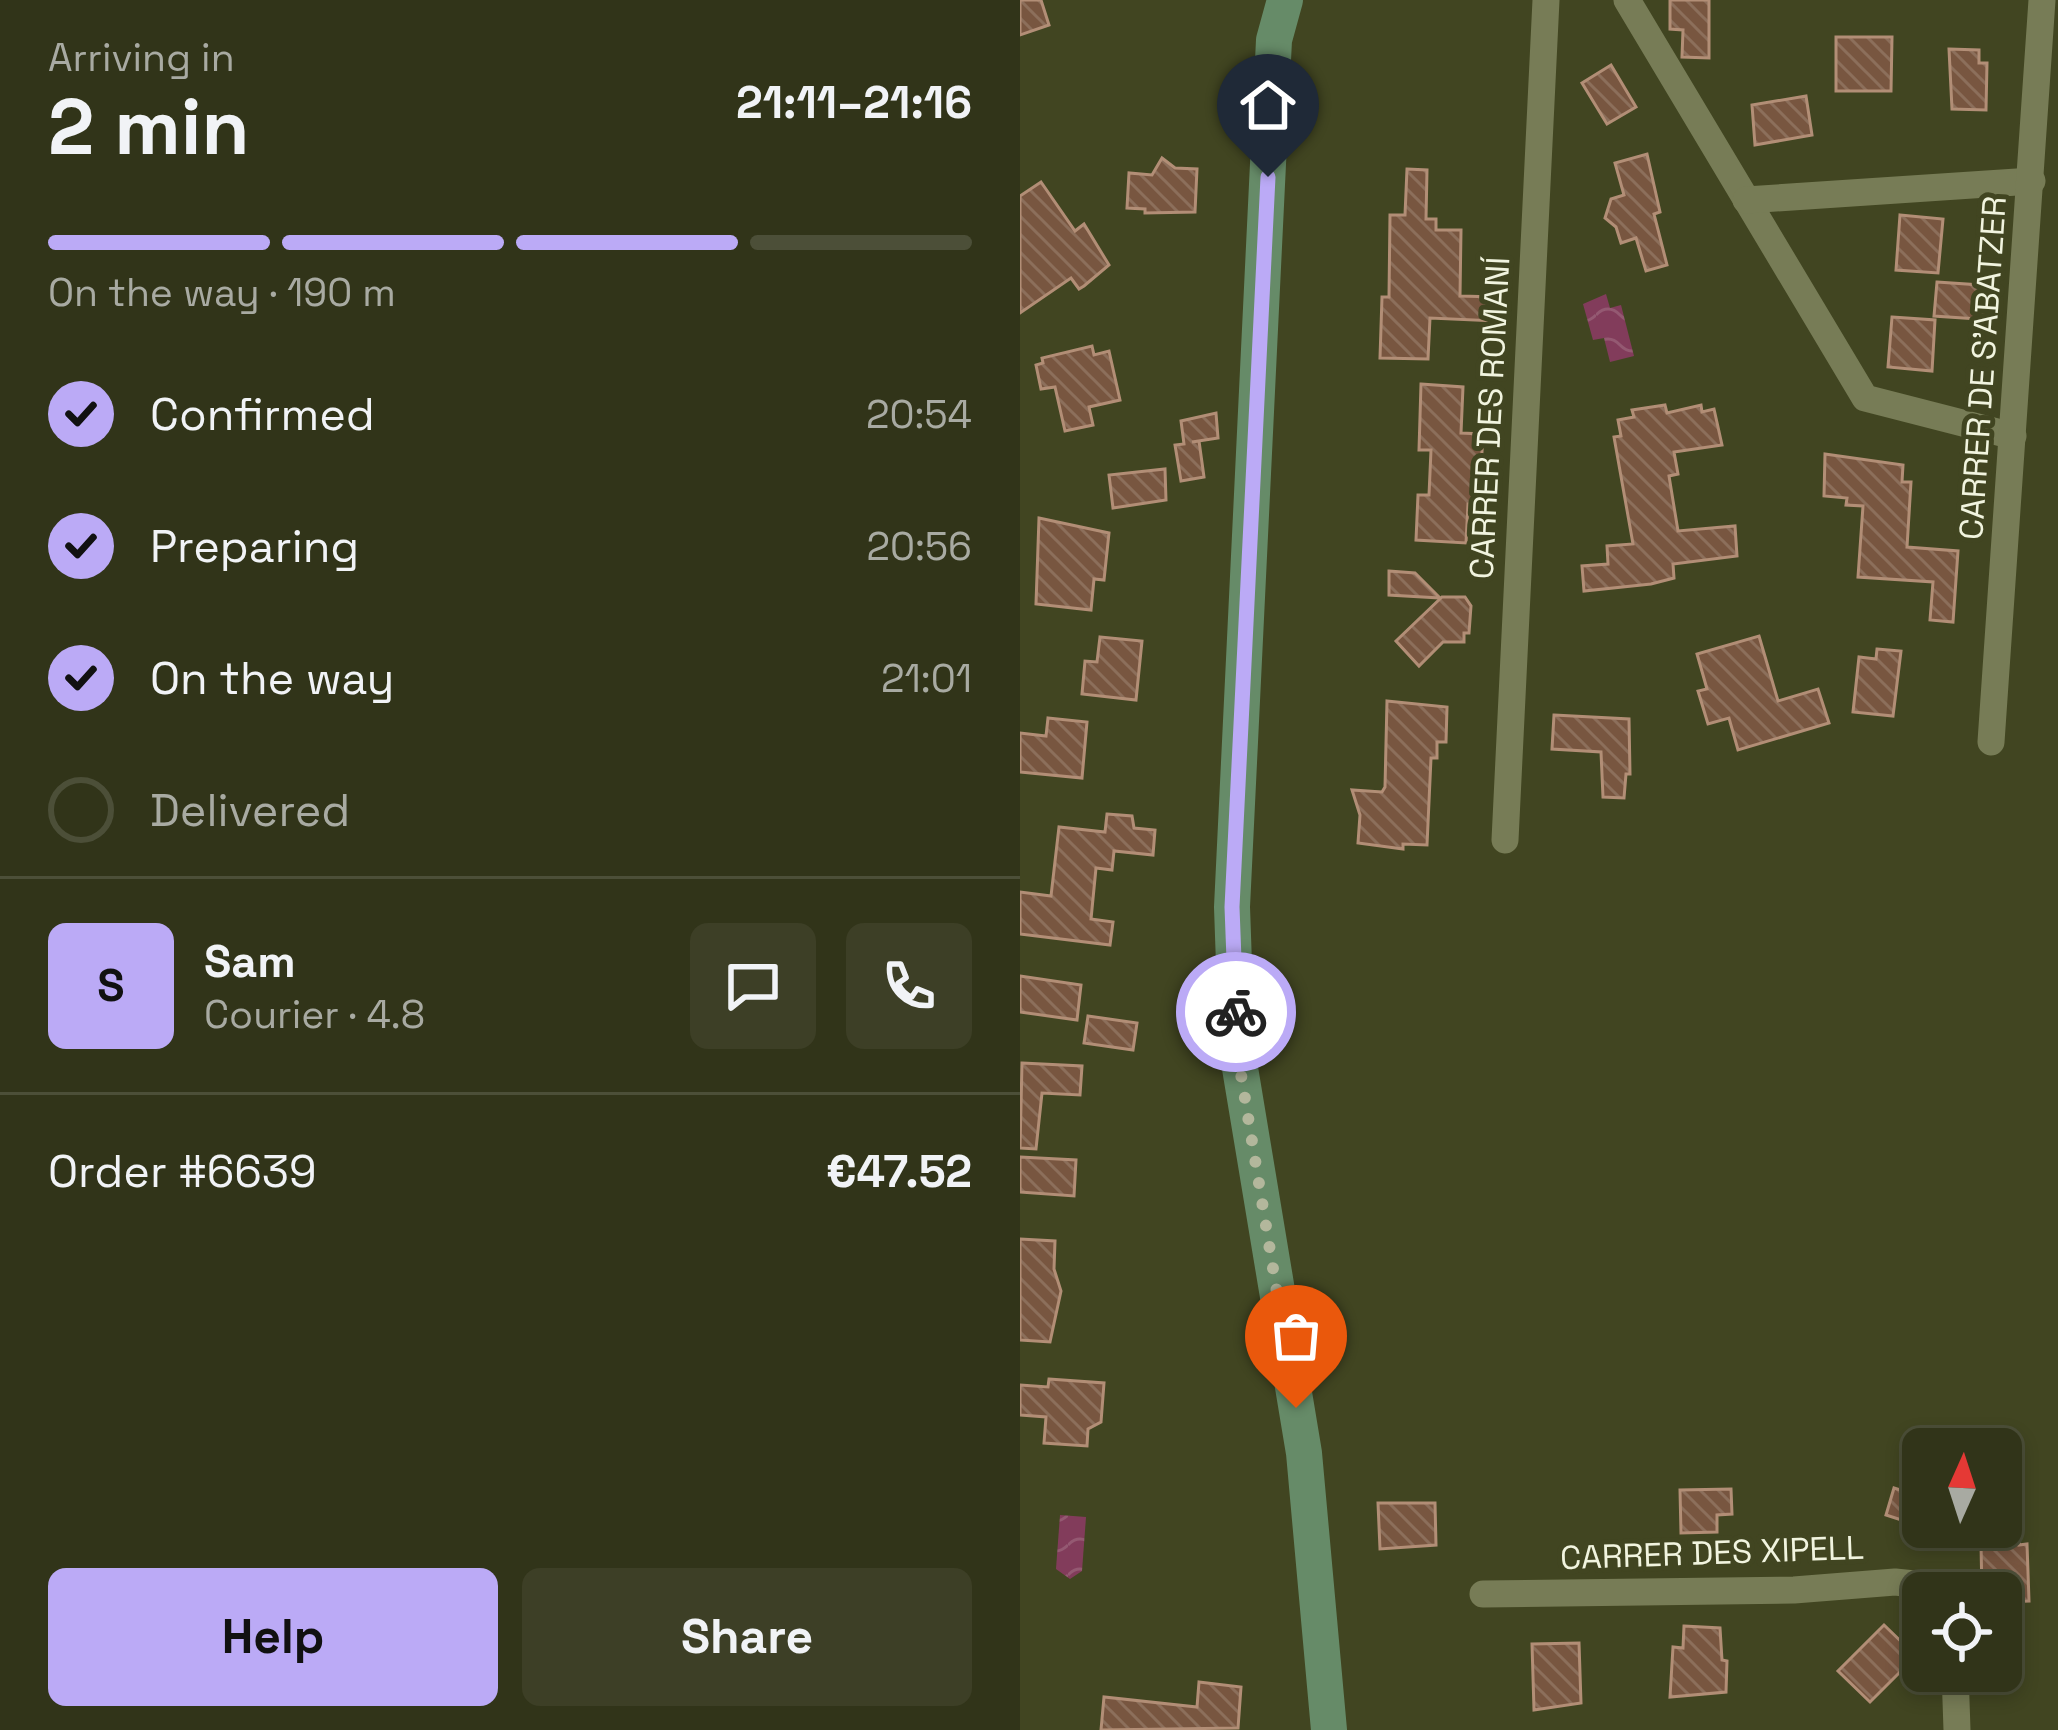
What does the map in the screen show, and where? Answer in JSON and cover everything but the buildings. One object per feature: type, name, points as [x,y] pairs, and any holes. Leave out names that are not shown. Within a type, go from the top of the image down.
[{"type":"main road","points":[[1262,0],[1274,40]]},
{"type":"main road","points":[[1285,0],[1274,40],[1234,955],[1237,1050],[1304,1453],[1329,1730]]},
{"type":"street","name":"CARRER DES ROMANÍ","points":[[1505,840],[1546,0]]},
{"type":"street","points":[[1627,0],[1865,398],[2013,436]]},
{"type":"street","name":"CARRER DE S'ABATZER","points":[[1991,742],[2042,0]]},
{"type":"street","points":[[1746,200],[2032,181]]},
{"type":"street","name":"CARRER DES XIPELL","points":[[1483,1594],[1795,1590],[1902,1583]]},
{"type":"street","points":[[1955,1692],[1957,1730]]},
{"type":"water","points":[[1606,294],[1610,308],[1621,305],[1634,356],[1610,362],[1604,338],[1593,340],[1583,304]]},
{"type":"water","points":[[1060,1515],[1086,1517],[1082,1571],[1070,1579],[1056,1569]]},
{"type":"way so far","points":[[1236,1012],[1237,1050],[1296,1408]]},
{"type":"route","points":[[1236,1012],[1232,907],[1268,177]]}]
